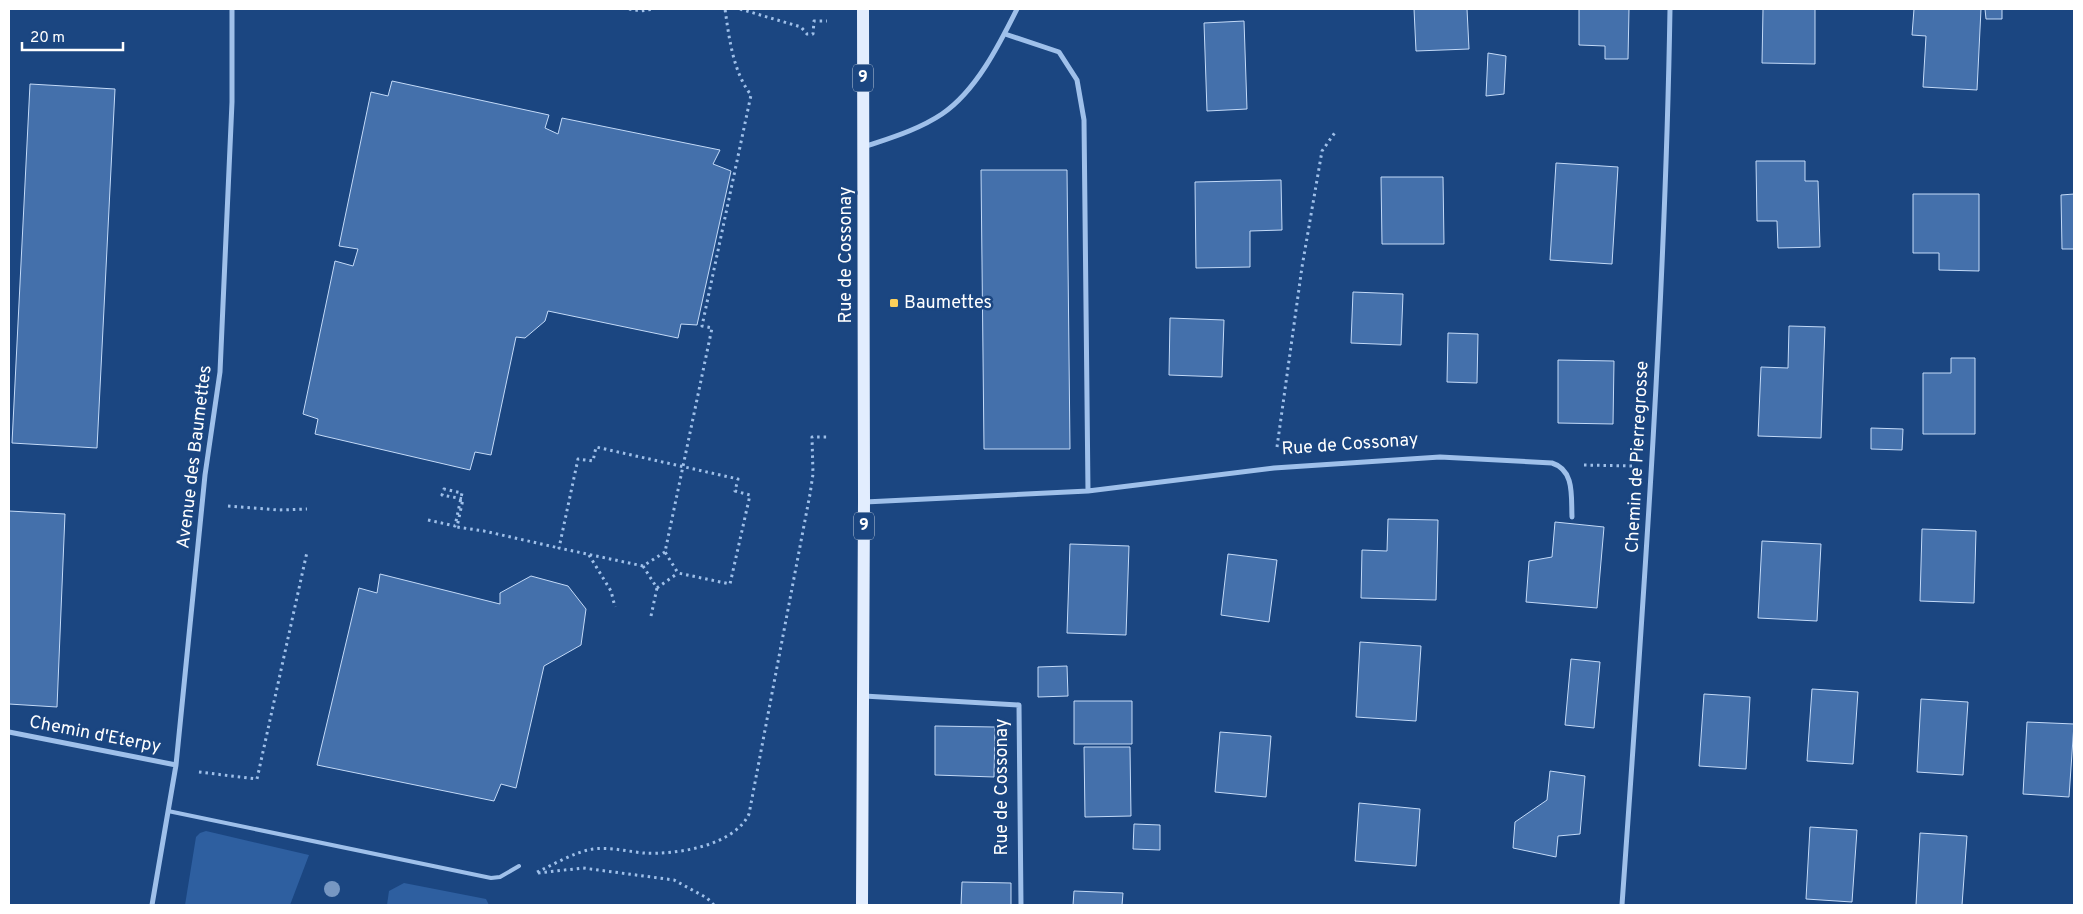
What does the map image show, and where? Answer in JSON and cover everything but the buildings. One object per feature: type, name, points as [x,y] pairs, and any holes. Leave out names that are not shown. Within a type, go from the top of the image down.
[{"type":"main road","name":"Rue de Cossonay","points":[[862,905],[864,502],[863,9]]},
{"type":"street","name":"Avenue des Baumettes","points":[[152,905],[176,765],[205,475],[220,372],[232,102],[232,9]]},
{"type":"street","points":[[864,147],[914,130],[943,114],[974,84],[1005,34],[1017,9]]},
{"type":"street","name":"Chemin de Pierregrosse","points":[[1622,905],[1652,474],[1668,123],[1670,9]]},
{"type":"street","points":[[1005,34],[1031,41],[1059,52],[1077,80],[1084,120],[1088,491]]},
{"type":"street","name":"Rue de Cossonay","points":[[864,502],[1088,491],[1274,468],[1440,457],[1552,462],[1561,466],[1567,472],[1570,481],[1572,517]]},
{"type":"street","name":"Rue de Cossonay","points":[[863,696],[1019,705],[1021,905]]},
{"type":"street","name":"Chemin d'Eterpy","points":[[9,732],[176,765]]},
{"type":"lane","points":[[168,812],[484,877],[500,878],[519,866]]},
{"type":"path","points":[[629,9],[641,11],[654,9]]},
{"type":"path","points":[[559,548],[578,458],[593,461],[596,447],[683,467],[738,479],[735,491],[750,496],[730,584],[678,573],[665,552],[683,467],[712,328],[702,326],[751,95],[743,85],[733,52],[724,9]]},
{"type":"path","points":[[740,9],[801,27],[807,34],[813,34],[814,21],[827,22]]},
{"type":"path","points":[[1274,468],[1302,267],[1322,151],[1336,131]]},
{"type":"path","points":[[714,905],[707,898],[688,886],[664,878],[583,868],[534,873],[578,853],[593,849],[614,848],[644,853],[690,850],[728,835],[745,822],[749,814],[810,494],[813,474],[812,438],[828,437]]},
{"type":"path","points":[[1590,464],[1627,466]]},
{"type":"path","points":[[428,520],[455,526],[458,510],[460,502],[462,493],[444,489],[442,495],[456,498],[463,499],[457,527],[484,531],[643,566],[665,552]]},
{"type":"path","points":[[228,506],[278,510],[307,509]]},
{"type":"path","points":[[199,772],[257,779],[307,552]]},
{"type":"path","points":[[588,554],[611,591],[615,607]]},
{"type":"path","points":[[643,566],[657,588],[652,616]]},
{"type":"path","points":[[657,588],[678,573]]},
{"type":"shaded area","points":[[206,831],[309,855],[290,905],[185,905],[196,837]]},
{"type":"shaded area","points":[[404,883],[486,899],[489,905],[387,905],[389,891]]},
{"type":"place","name":"Baumettes","points":[[894,303]]}]
